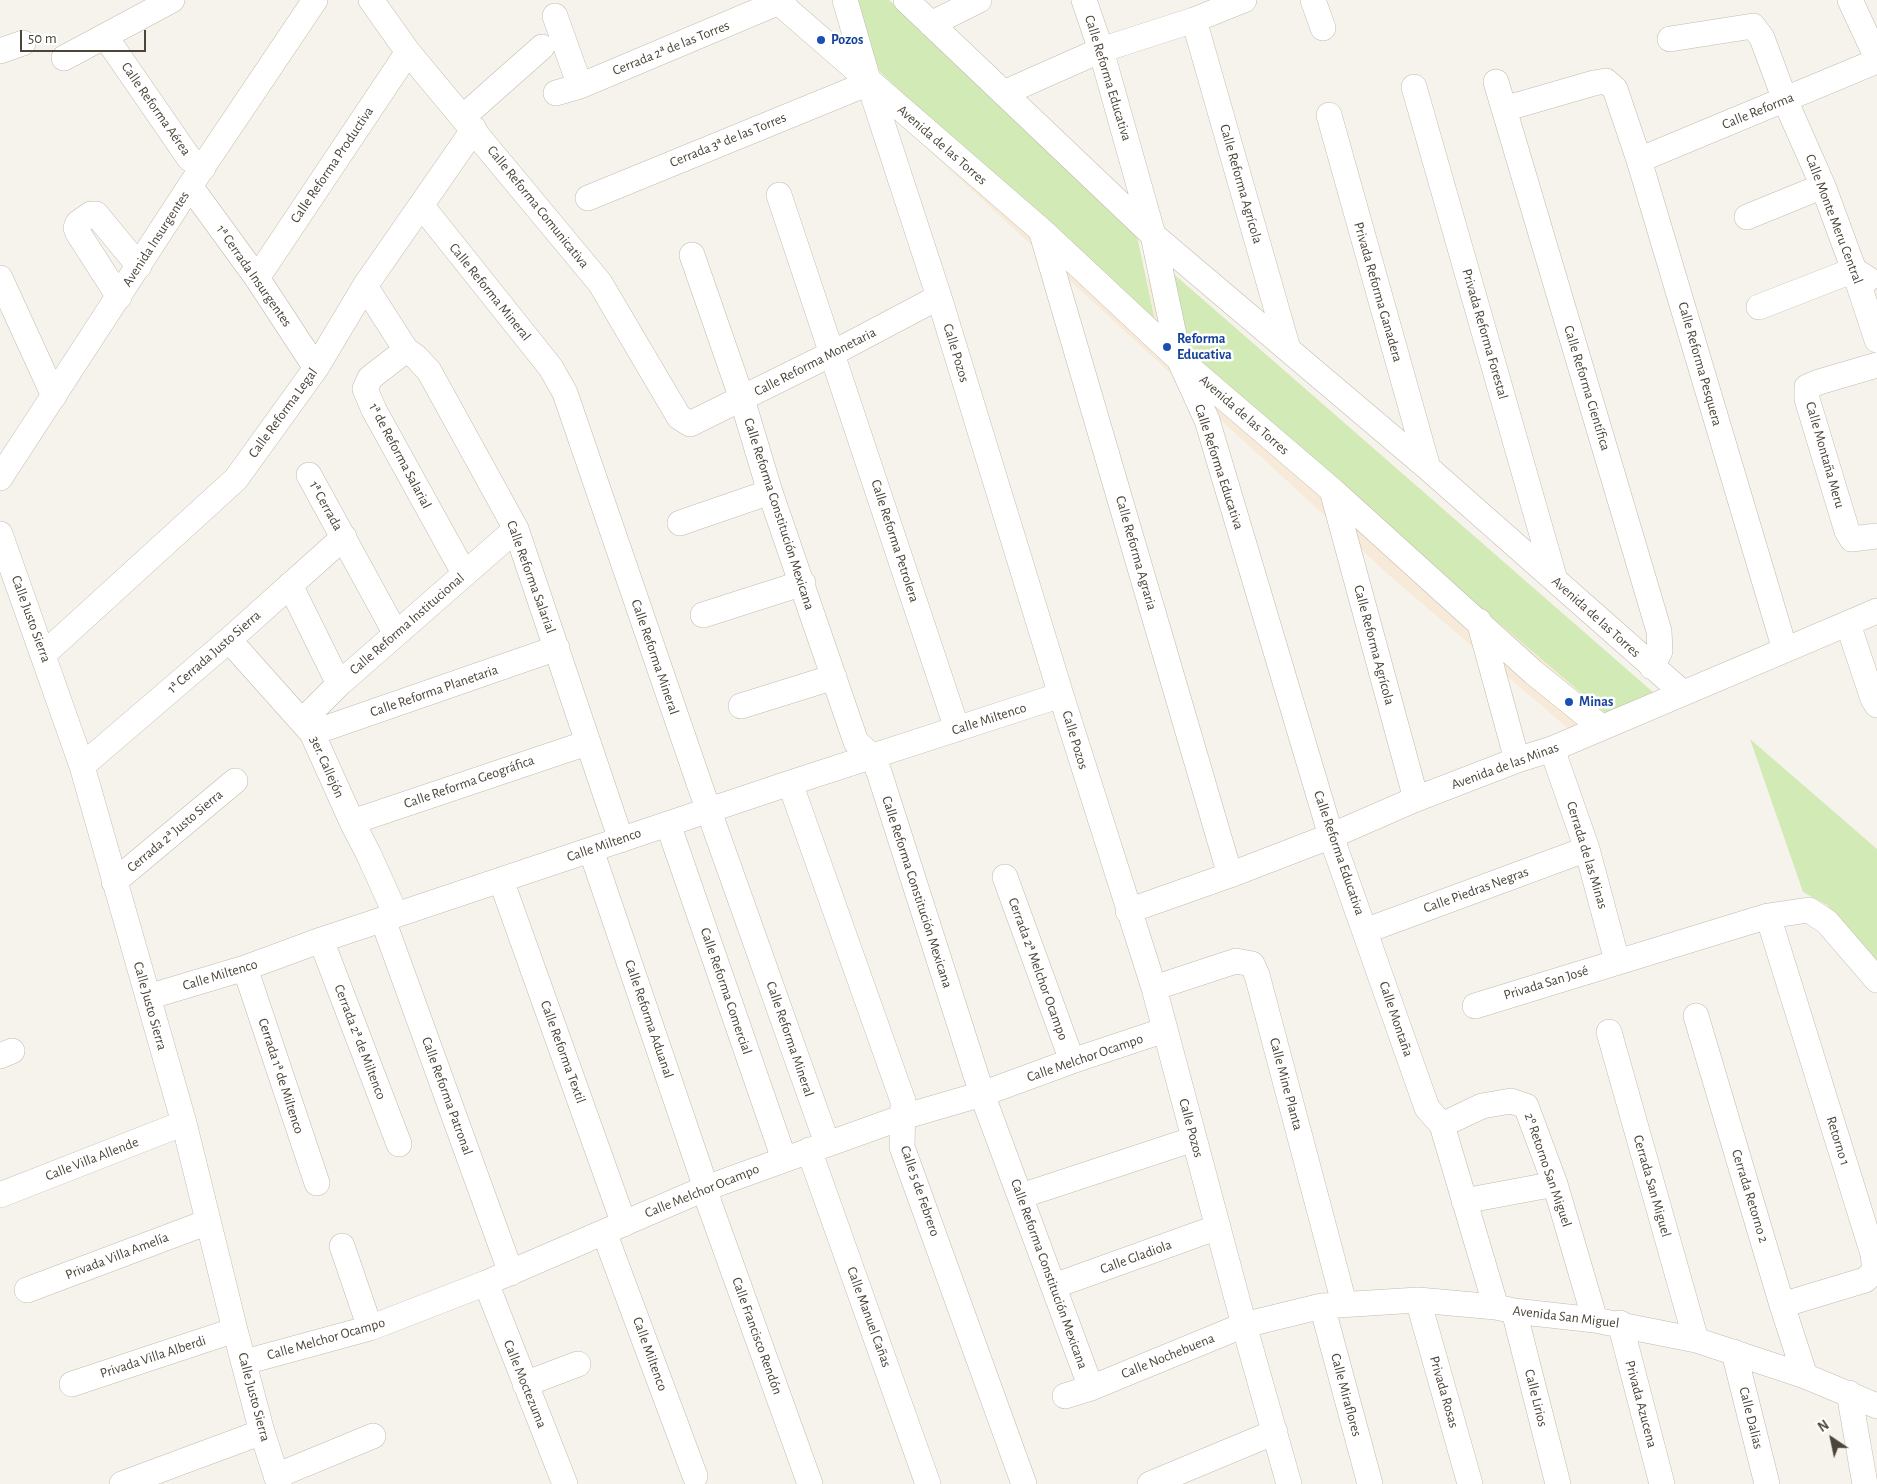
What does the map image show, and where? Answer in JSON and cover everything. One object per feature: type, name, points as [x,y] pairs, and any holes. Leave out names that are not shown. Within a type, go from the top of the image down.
[{"type":"street","points":[[64,58],[172,0]]},
{"type":"street","name":"Calle Reforma Comunicativa","points":[[371,0],[408,52],[600,283],[679,417],[690,424]]},
{"type":"street","name":"Calle Pozos","points":[[845,0],[869,83],[939,297],[1128,911],[1154,988],[1244,1325],[1289,1484]]},
{"type":"street","name":"Avenida de las Torres","points":[[906,0],[1153,235],[1428,468],[1683,693]]},
{"type":"street","points":[[931,24],[979,0]]},
{"type":"street","name":"Calle Reforma Educativa","points":[[1084,0],[1153,235],[1180,359],[1207,420],[1331,836],[1365,931]]},
{"type":"street","points":[[1004,93],[1100,50],[1194,20],[1244,0]]},
{"type":"street","points":[[1313,0],[1323,28]]},
{"type":"street","points":[[1850,0],[1877,60]]},
{"type":"street","name":"Avenida Insurgentes","points":[[0,478],[314,1]]},
{"type":"street","name":"Avenida de las Torres","points":[[780,1],[869,83],[1041,230],[1180,359],[1332,490],[1479,621],[1533,672],[1601,727]]},
{"type":"street","name":"Cerrada 2ª de las Torres","points":[[556,93],[580,86],[780,1]]},
{"type":"street","points":[[555,16],[580,86]]},
{"type":"street","name":"Calle Reforma Agrícola","points":[[1194,20],[1288,349]]},
{"type":"street","name":"Calle Monte Meru Central","points":[[1670,39],[1753,26],[1762,38],[1785,100],[1823,186],[1877,340]]},
{"type":"street","name":"Calle Reforma Aérea","points":[[105,36],[189,158],[197,177]]},
{"type":"street","name":"Calle Reforma Legal","points":[[44,654],[236,479],[316,368],[365,286],[421,205],[468,123],[542,47]]},
{"type":"street","name":"Calle Reforma Productiva","points":[[257,278],[408,52]]},
{"type":"street","name":"Calle Reforma","points":[[1639,160],[1877,60]]},
{"type":"street","name":"Calle Reforma Pesquera","points":[[1504,109],[1606,81],[1615,89],[1639,160],[1784,650]]},
{"type":"street","name":"Calle Reforma Científica","points":[[1496,82],[1659,631],[1660,651],[1652,666]]},
{"type":"street","name":"Cerrada 3ª de las Torres","points":[[588,198],[869,83]]},
{"type":"street","name":"Privada Reforma Forestal","points":[[1414,87],[1555,580]]},
{"type":"street","name":"Privada Reforma Ganadera","points":[[1329,115],[1428,468]]},
{"type":"street","name":"1ª Cerrada Insurgentes","points":[[197,177],[257,278],[316,368]]},
{"type":"street","points":[[1747,217],[1823,186]]},
{"type":"street","name":"Calle Reforma Petrolera","points":[[779,195],[957,729]]},
{"type":"street","name":"Calle Reforma Mineral","points":[[421,205],[551,368],[565,393],[709,810],[818,1146]]},
{"type":"street","points":[[119,297],[78,233],[76,228],[78,223],[91,214],[96,214],[139,266]]},
{"type":"street","name":"Calle Reforma Agraria","points":[[1041,230],[1230,875]]},
{"type":"street","name":"Calle Reforma Constitución Mexicana","points":[[692,255],[742,399],[770,492],[803,583],[856,742],[872,756],[879,772],[982,1094],[1091,1388]]},
{"type":"street","points":[[1759,307],[1854,270],[1877,284]]},
{"type":"street","points":[[0,278],[54,396]]},
{"type":"street","name":"Calle Reforma Salarial","points":[[365,286],[406,350],[416,357],[428,371],[516,529],[620,840]]},
{"type":"street","name":"Calle Reforma Monetaria","points":[[690,424],[833,353],[939,297]]},
{"type":"street","name":"1ª de Reforma Salarial","points":[[406,350],[370,378],[365,389],[374,410],[464,573]]},
{"type":"street","name":"Calle Montaña Meru","points":[[1877,365],[1807,387],[1807,400],[1847,531],[1852,539],[1877,536]]},
{"type":"street","name":"1ª Cerrada","points":[[309,475],[396,634]]},
{"type":"street","name":"Calle Reforma Agrícola","points":[[1332,490],[1416,799]]},
{"type":"street","points":[[680,523],[770,492]]},
{"type":"street","name":"Calle Reforma Institucional","points":[[307,727],[339,684],[516,529]]},
{"type":"street","name":"Calle Justo Sierra","points":[[0,534],[82,766],[184,1123],[235,1330],[262,1432],[277,1480]]},
{"type":"street","name":"1ª Cerrada Justo Sierra","points":[[82,766],[229,640],[344,537]]},
{"type":"street","points":[[703,615],[803,583]]},
{"type":"street","points":[[290,585],[339,684]]},
{"type":"street","name":"Avenida de las Minas","points":[[1128,911],[1230,875],[1331,836],[1416,799],[1517,760],[1552,749],[1877,611]]},
{"type":"street","points":[[1479,621],[1517,760]]},
{"type":"street","points":[[1848,624],[1877,704]]},
{"type":"street","name":"3er. Callejón","points":[[229,640],[307,727],[369,855],[390,917]]},
{"type":"street","name":"Calle Reforma Planetaria","points":[[307,727],[557,648]]},
{"type":"street","points":[[741,706],[834,677]]},
{"type":"street","name":"Calle Miltenco","points":[[148,997],[245,968],[321,940],[709,810],[1061,695]]},
{"type":"street","name":"Calle Reforma Geográfica","points":[[352,822],[587,743]]},
{"type":"street","name":"Cerrada de las Minas","points":[[1552,749],[1587,849],[1618,961]]},
{"type":"street","name":"Cerrada 2ª Justo Sierra","points":[[114,882],[235,781]]},
{"type":"street","name":"Calle 5 de Febrero","points":[[790,783],[903,1101],[902,1147],[1024,1484]]},
{"type":"street","name":"Calle Reforma Comercial","points":[[668,824],[784,1158]]},
{"type":"street","name":"Calle Piedras Negras","points":[[1365,931],[1587,849]]},
{"type":"street","name":"Calle Reforma Aduanal","points":[[592,850],[706,1188]]},
{"type":"street","name":"Cerrada 2ª Melchor Ocampo","points":[[1005,877],[1072,1061]]},
{"type":"street","name":"Calle Reforma Textil","points":[[501,880],[614,1228]]},
{"type":"street","points":[[1768,916],[1809,910],[1827,922],[1877,980]]},
{"type":"street","name":"Privada San José","points":[[1475,1006],[1768,916]]},
{"type":"street","name":"Retorno 1","points":[[1768,916],[1876,1271],[1865,1280],[1782,1305]]},
{"type":"street","name":"Calle Reforma Patronal","points":[[390,917],[511,1272]]},
{"type":"street","name":"Calle Montaña","points":[[1365,931],[1435,1116]]},
{"type":"street","name":"Cerrada 2ª de Miltenco","points":[[321,940],[399,1144]]},
{"type":"street","name":"Calle Mine Planta","points":[[1154,988],[1236,961],[1252,964],[1257,975],[1333,1304]]},
{"type":"street","name":"Cerrada 1ª de Miltenco","points":[[245,968],[317,1183]]},
{"type":"street","name":"Cerrada Retorno 2","points":[[1696,1016],[1805,1376]]},
{"type":"street","name":"Calle Melchor Ocampo","points":[[244,1362],[370,1328],[486,1283],[706,1188],[784,1158],[903,1117],[982,1094],[1164,1030]]},
{"type":"street","name":"Cerrada San Miguel","points":[[1608,1032],[1696,1340]]},
{"type":"street","name":"2º Retorno San Miguel","points":[[1435,1116],[1511,1101],[1526,1106],[1555,1184],[1595,1320]]},
{"type":"street","points":[[1435,1116],[1464,1201],[1505,1309]]},
{"type":"street","name":"Calle Villa Allende","points":[[0,1195],[184,1123]]},
{"type":"street","points":[[1021,1196],[1194,1139]]},
{"type":"street","name":"Calle Manuel Cañas","points":[[818,1146],[928,1484]]},
{"type":"street","points":[[1464,1201],[1555,1184]]},
{"type":"street","name":"Calle Francisco Rendón","points":[[706,1188],[709,1203],[810,1484]]},
{"type":"street","name":"Privada Villa Amelía","points":[[27,1290],[208,1222]]},
{"type":"street","name":"Calle Gladiola","points":[[1054,1286],[1218,1227]]},
{"type":"street","name":"Calle Miltenco","points":[[614,1228],[695,1476]]},
{"type":"street","points":[[342,1246],[370,1328]]},
{"type":"street","name":"Calle Moctezuma","points":[[486,1283],[565,1484]]},
{"type":"street","name":"Avenida San Miguel","points":[[1244,1325],[1333,1304],[1418,1300],[1620,1323],[1696,1340],[1734,1352],[1805,1376],[1877,1406]]},
{"type":"street","name":"Privada Rosas","points":[[1418,1300],[1470,1484]]},
{"type":"street","name":"Calle Miraflores","points":[[1333,1304],[1370,1484]]},
{"type":"street","name":"Calle Lirios","points":[[1505,1309],[1558,1484]]},
{"type":"street","name":"Privada Azucena","points":[[1620,1323],[1662,1484]]},
{"type":"street","name":"Calle Nochebuena","points":[[1065,1396],[1091,1388],[1244,1325]]},
{"type":"street","name":"Privada Villa Alberdi","points":[[72,1384],[235,1330]]},
{"type":"street","name":"Calle Dalias","points":[[1734,1352],[1767,1484]]},
{"type":"street","points":[[525,1384],[578,1364]]},
{"type":"street","points":[[1849,1393],[1865,1484]]},
{"type":"street","points":[[131,1482],[262,1432]]},
{"type":"street","points":[[1150,1484],[1275,1432]]},
{"type":"street","points":[[277,1480],[372,1436]]},
{"type":"shaded area","points":[[892,83],[1158,334],[1147,278],[1171,285],[1187,358],[1606,714],[1569,729],[1390,576],[882,107]]},
{"type":"green space","points":[[856,0],[889,0],[1136,231],[1158,335],[875,67]]},
{"type":"green space","points":[[1168,269],[1654,693],[1606,714],[1187,358]]},
{"type":"green space","points":[[1750,739],[1877,849],[1877,965],[1827,905],[1803,892]]},
{"type":"place","name":"Pozos","points":[[821,40]]},
{"type":"place","name":"Reforma Educativa","points":[[1167,347]]},
{"type":"place","name":"Minas","points":[[1569,702]]}]
